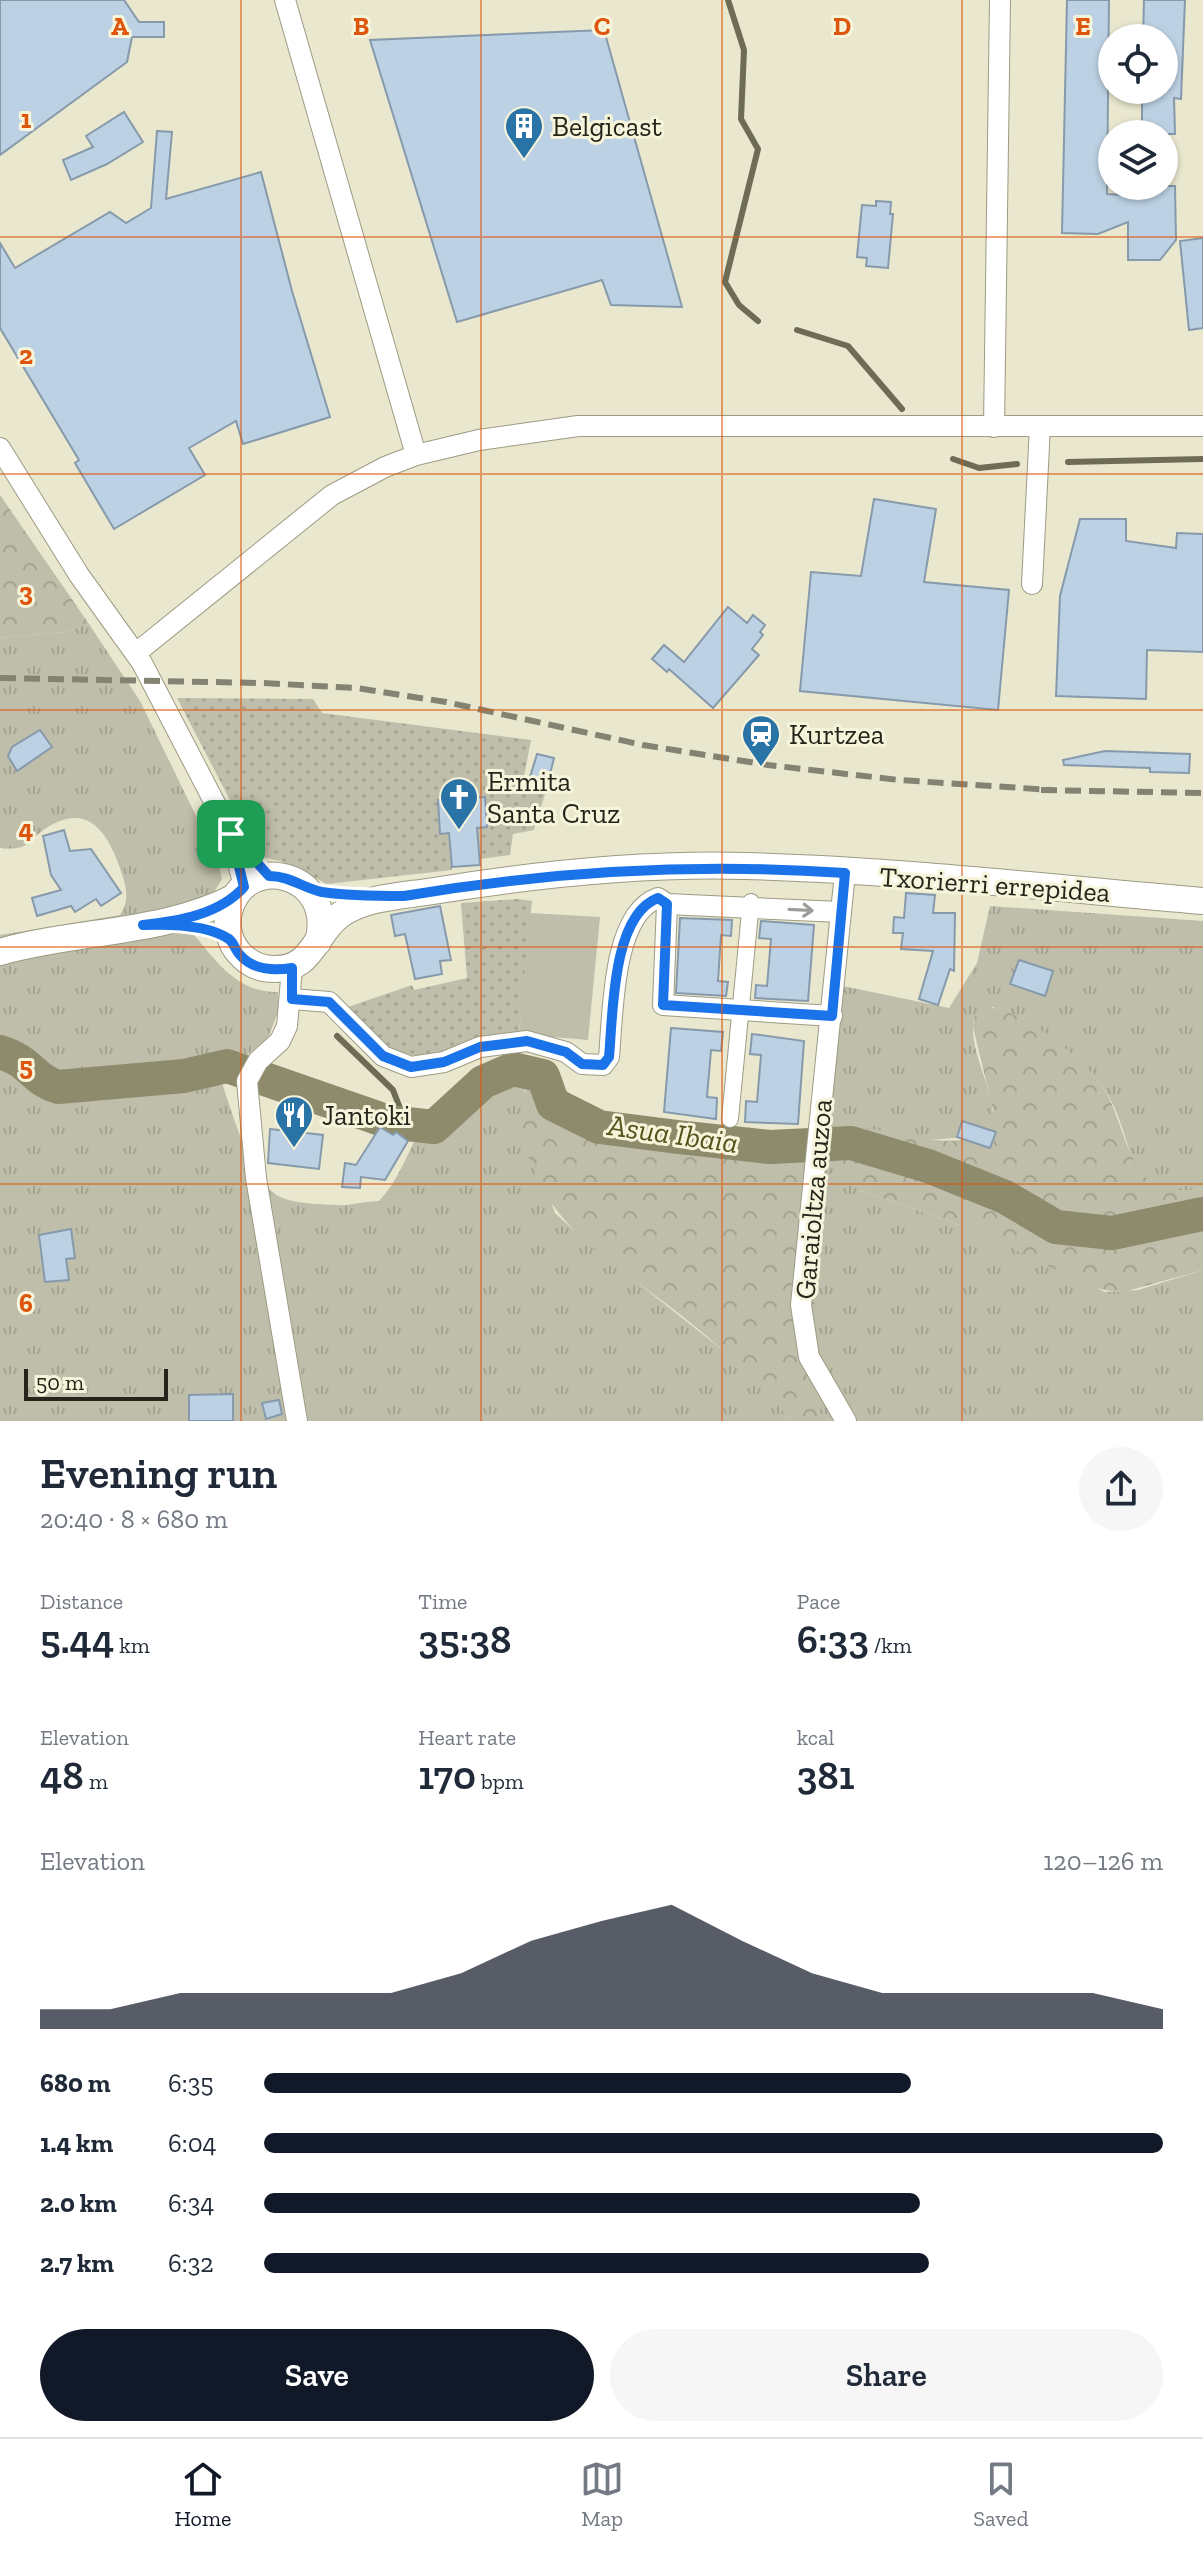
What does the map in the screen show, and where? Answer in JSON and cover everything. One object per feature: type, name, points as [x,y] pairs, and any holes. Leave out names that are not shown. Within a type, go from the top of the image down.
[{"type":"street","points":[[285,0],[416,455]]},
{"type":"street","points":[[994,427],[1000,0]]},
{"type":"street","points":[[136,653],[332,495],[416,455],[479,440],[578,426],[1203,426]]},
{"type":"street","points":[[1032,584],[1040,426]]},
{"type":"street","points":[[0,448],[79,575],[136,653],[231,834],[269,876],[206,912],[175,921],[62,937],[0,952]]},
{"type":"street","points":[[231,834],[240,892],[227,925],[231,940],[239,954],[251,964],[266,969],[292,968],[292,999],[287,1026],[280,1041],[258,1061],[247,1081],[256,1178],[297,1421]]},
{"type":"street","name":"Txorierri errepidea","points":[[292,968],[310,955],[339,915],[368,902],[656,867],[744,866],[1203,901]]},
{"type":"street","name":"Garaioltza auzoa","points":[[845,873],[801,1305],[809,1357],[846,1421]]},
{"type":"street","name":"Txorierri errepidea","points":[[269,876],[282,876],[307,888],[372,896],[404,896]]},
{"type":"street","points":[[307,888],[322,913],[318,942]]},
{"type":"street","points":[[292,999],[329,1002],[383,1056],[411,1067],[444,1062],[480,1047],[527,1041],[566,1052],[582,1064],[603,1065],[609,1057],[620,962],[629,923],[645,903],[658,898],[667,904],[751,905],[840,912]]},
{"type":"street","points":[[667,904],[663,1005],[832,1016]]},
{"type":"street","points":[[730,1119],[751,905]]},
{"type":"street","points":[[143,925],[173,924],[231,940]]},
{"type":"green space","points":[[0,495],[89,624],[64,632],[0,638]]},
{"type":"green space","points":[[89,624],[140,701],[217,859],[222,879],[191,931],[218,963],[239,981],[263,991],[278,992],[278,1012],[268,1038],[237,1063],[215,1064],[249,1157],[269,1188],[280,1197],[307,1203],[342,1205],[379,1201],[396,1178],[426,1121],[438,1108],[465,1089],[481,1083],[497,1078],[531,1075],[525,1090],[523,1120],[555,1213],[590,1245],[739,1363],[766,1389],[791,1421],[0,1421],[0,935],[120,915],[126,895],[112,848],[97,827],[87,821],[76,818],[63,820],[23,846],[0,848],[0,638],[64,632]]},
{"type":"green space","points":[[177,698],[313,699],[322,713],[531,740],[521,792],[545,794],[534,830],[513,834],[510,855],[480,859],[477,828],[487,827],[484,797],[438,800],[440,833],[449,833],[452,870],[327,884],[283,862],[259,856]]},
{"type":"green space","points":[[532,901],[519,1034],[427,1059],[390,1049],[348,1007],[412,985],[414,990],[467,978],[461,903]]},
{"type":"green space","points":[[990,906],[1203,921],[1203,1188],[1177,1191],[1159,1187],[1145,1178],[1129,1150],[1109,1097],[1087,1068],[1042,1033],[993,1007],[975,1015],[973,1024],[976,1051],[992,1107],[989,1127],[978,1133],[937,1139],[821,1136],[843,986],[949,1008],[977,963]]},
{"type":"green space","points":[[530,913],[600,917],[588,1040],[519,1034]]},
{"type":"green space","points":[[986,1007],[1002,1010],[1038,1028],[1090,1071],[1110,1100],[1130,1152],[1148,1179],[1162,1187],[1180,1190],[1203,1188],[1203,1270],[1120,1293],[1091,1287],[977,1231],[859,1190],[837,1174],[821,1136],[870,1129],[949,1141],[978,1134],[990,1125],[993,1110],[973,1027],[975,1015]]},
{"type":"green space","points":[[531,1075],[561,1085],[596,1120],[635,1135],[778,1142],[808,1189],[819,1224],[820,1262],[810,1360],[819,1398],[819,1421],[791,1421],[726,1352],[592,1248],[555,1208],[529,1158],[524,1137],[523,1105]]},
{"type":"green space","points":[[822,1139],[859,1190],[977,1231],[1105,1292],[1138,1290],[1203,1270],[1203,1421],[819,1421],[819,1399],[811,1364],[806,1186],[778,1142]]},
{"type":"building","points":[[0,0],[124,0],[139,22],[164,22],[164,37],[132,37],[127,62],[0,155]]},
{"type":"building","points":[[1067,0],[1109,0],[1109,24],[1098,24],[1098,104],[1108,104],[1108,120],[1098,120],[1098,200],[1175,200],[1176,240],[1160,260],[1128,260],[1128,222],[1098,234],[1062,233]]},
{"type":"building","points":[[1144,0],[1185,0],[1181,99],[1178,99],[1178,24],[1143,24]]},
{"type":"building","name":"Belgicast","points":[[604,30],[682,307],[611,305],[602,280],[457,322],[370,40]]},
{"type":"building","points":[[1142,104],[1174,104],[1175,120],[1142,120]]},
{"type":"building","points":[[124,112],[143,142],[107,164],[71,180],[63,160],[93,147],[86,136]]},
{"type":"building","points":[[157,131],[172,132],[166,199],[261,172],[292,291],[330,417],[243,444],[236,421],[189,448],[205,475],[114,529],[75,463],[79,460],[0,328],[0,243],[15,268],[110,212],[126,223],[151,208]]},
{"type":"building","points":[[876,201],[891,202],[890,214],[893,214],[888,268],[866,266],[867,258],[857,257],[862,205],[876,206]]},
{"type":"building","points":[[1203,238],[1203,328],[1189,330],[1180,241]]},
{"type":"building","points":[[874,499],[936,509],[924,582],[1009,590],[998,710],[800,691],[811,572],[861,576]]},
{"type":"building","points":[[1080,519],[1126,519],[1126,541],[1176,548],[1177,533],[1203,534],[1203,652],[1147,650],[1146,699],[1056,696],[1060,596]]},
{"type":"building","points":[[728,607],[747,623],[753,615],[765,625],[760,632],[763,635],[752,649],[759,655],[713,708],[669,669],[667,672],[652,659],[664,645],[684,662]]},
{"type":"building","points":[[40,730],[52,747],[17,771],[8,756],[12,747]]},
{"type":"building","points":[[1105,751],[1190,754],[1189,773],[1150,772],[1150,768],[1064,765],[1063,760]]},
{"type":"building","points":[[537,754],[554,758],[548,782],[530,777]]},
{"type":"building","name":"Ermita Santa Cruz","points":[[485,797],[487,827],[477,828],[480,865],[452,867],[449,833],[440,834],[438,800]]},
{"type":"building","points":[[64,830],[70,851],[91,849],[121,893],[101,906],[96,899],[75,912],[71,906],[37,916],[32,898],[61,890],[51,875],[43,836]]},
{"type":"building","points":[[906,893],[935,895],[933,913],[955,913],[954,971],[950,969],[938,1005],[919,999],[933,951],[901,949],[903,933],[893,933],[894,917],[904,918]]},
{"type":"building","points":[[440,906],[451,960],[440,961],[442,974],[415,979],[405,934],[395,936],[391,915]]},
{"type":"building","points":[[680,918],[732,920],[731,936],[721,935],[718,981],[728,982],[726,996],[676,993]]},
{"type":"building","points":[[761,921],[814,925],[808,1001],[755,998],[756,985],[767,986],[771,939],[759,938]]},
{"type":"building","points":[[1019,960],[1053,971],[1045,996],[1010,984]]},
{"type":"building","points":[[671,1028],[723,1032],[721,1051],[711,1050],[707,1097],[717,1098],[716,1119],[664,1112]]},
{"type":"building","points":[[752,1034],[804,1041],[798,1124],[745,1122],[746,1101],[757,1102],[761,1055],[750,1054]]},
{"type":"building","points":[[962,1121],[996,1132],[990,1148],[957,1137]]},
{"type":"building","points":[[380,1127],[393,1135],[396,1132],[408,1141],[385,1180],[361,1177],[360,1188],[342,1187],[345,1163],[356,1165]]},
{"type":"building","name":"Jantoki","points":[[270,1129],[323,1135],[319,1169],[268,1163]]},
{"type":"building","points":[[71,1229],[75,1258],[66,1259],[69,1280],[45,1282],[39,1235]]},
{"type":"building","points":[[233,1394],[233,1421],[189,1421],[189,1395]]},
{"type":"building","points":[[279,1400],[282,1414],[266,1419],[262,1403]]},
{"type":"waterway","points":[[728,0],[744,50],[741,119],[758,149],[725,282],[739,305],[758,321]]},
{"type":"waterway","points":[[797,330],[848,346],[902,409]]},
{"type":"waterway","points":[[953,459],[979,468],[1017,464]]},
{"type":"waterway","points":[[1068,462],[1203,459]]},
{"type":"waterway","points":[[337,1036],[393,1090],[406,1124]]},
{"type":"waterway","name":"Asua Ibaia","points":[[0,1052],[18,1060],[49,1084],[58,1087],[184,1076],[227,1066],[389,1122],[434,1127],[483,1082],[513,1069],[543,1076],[553,1104],[599,1127],[770,1147],[851,1143],[928,1166],[1005,1197],[1056,1227],[1112,1233],[1203,1214]]},
{"type":"railway","points":[[0,678],[356,688],[446,702],[643,745],[768,765],[899,780],[1052,790]]},
{"type":"railway","points":[[1041,790],[1203,793]]},
{"type":"place","name":"Belgicast","points":[[524,160]]},
{"type":"place","name":"Kurtzea","points":[[761,768]]},
{"type":"place","name":"Ermita Santa Cruz","points":[[459,831]]},
{"type":"place","name":"Jantoki","points":[[294,1149]]},
{"type":"route","points":[[231,834],[269,876],[296,880],[307,888],[324,892],[372,896],[404,896],[656,867],[744,866],[845,873],[832,1016],[663,1005],[668,919],[667,904],[658,898],[645,903],[629,923],[620,962],[609,1057],[603,1065],[582,1064],[566,1052],[527,1041],[480,1047],[444,1062],[411,1067],[383,1056],[329,1002],[292,999],[292,968],[266,969],[251,964],[239,954],[231,940],[215,934],[173,924],[143,925],[175,921],[206,912],[235,897],[244,887],[231,834]]}]
